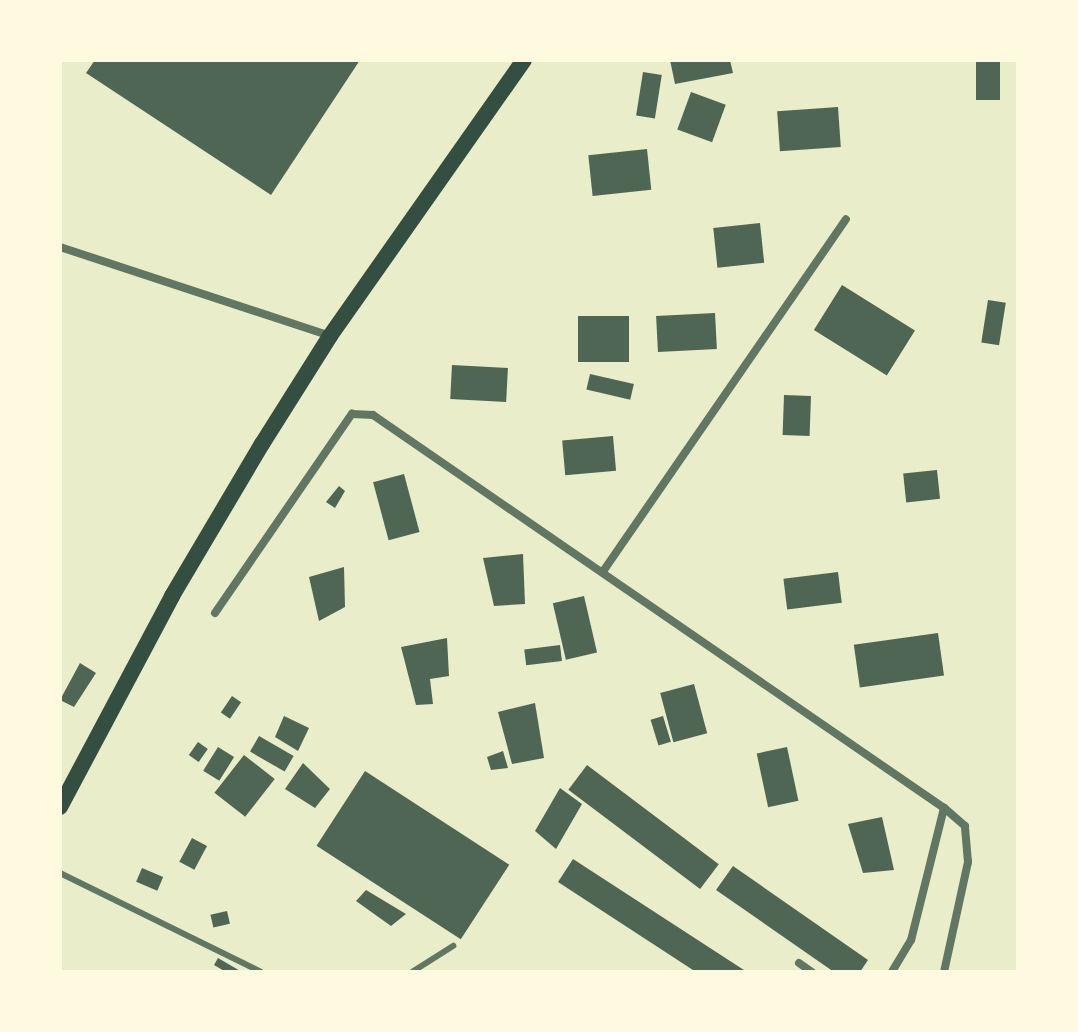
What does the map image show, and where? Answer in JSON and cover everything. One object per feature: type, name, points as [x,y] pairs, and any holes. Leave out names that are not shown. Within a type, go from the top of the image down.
[{"type":"main road","points":[[60,807],[172,596],[330,336],[524,60]]},
{"type":"street","points":[[604,570],[846,219]]},
{"type":"street","points":[[60,247],[330,336]]},
{"type":"street","points":[[215,613],[352,414],[373,415],[604,570],[944,808],[965,826],[968,862],[944,972]]},
{"type":"street","points":[[892,972],[911,940],[944,808]]},
{"type":"street","points":[[799,963],[812,972]]},
{"type":"lane","points":[[60,873],[261,972]]},
{"type":"lane","points":[[412,972],[453,946]]},
{"type":"building","points":[[95,60],[360,60],[271,195],[86,73]]},
{"type":"building","points":[[670,60],[730,60],[733,73],[675,84]]},
{"type":"building","points":[[976,60],[1000,60],[1000,100],[976,100]]},
{"type":"building","points":[[643,72],[662,75],[655,118],[636,115]]},
{"type":"building","points":[[691,92],[726,105],[712,142],[677,130]]},
{"type":"building","points":[[838,107],[841,147],[780,151],[777,111]]},
{"type":"building","points":[[647,149],[651,190],[593,196],[588,155]]},
{"type":"building","points":[[760,223],[764,263],[717,268],[713,228]]},
{"type":"building","points":[[842,285],[915,331],[887,376],[814,330]]},
{"type":"building","points":[[988,300],[1006,303],[999,345],[981,342]]},
{"type":"building","points":[[715,313],[717,349],[658,352],[656,316]]},
{"type":"building","points":[[578,316],[629,316],[629,362],[578,362]]},
{"type":"building","points":[[452,365],[508,368],[506,402],[450,399]]},
{"type":"building","points":[[590,374],[634,384],[630,400],[586,390]]},
{"type":"building","points":[[784,395],[811,396],[810,436],[783,435]]},
{"type":"building","points":[[613,436],[616,471],[565,475],[562,440]]},
{"type":"building","points":[[937,470],[940,499],[906,502],[903,474]]},
{"type":"building","points":[[404,474],[420,532],[389,540],[373,482]]},
{"type":"building","points":[[339,486],[345,491],[335,508],[326,502]]},
{"type":"building","points":[[523,554],[525,604],[494,606],[483,558]]},
{"type":"building","points":[[344,567],[345,607],[319,621],[309,577]]},
{"type":"building","points":[[838,572],[842,603],[787,609],[783,579]]},
{"type":"building","points":[[584,596],[597,653],[566,660],[553,603]]},
{"type":"building","points":[[938,633],[944,676],[860,687],[854,645]]},
{"type":"building","points":[[447,638],[449,676],[430,679],[433,704],[416,705],[401,647]]},
{"type":"building","points":[[560,645],[562,661],[526,665],[524,649]]},
{"type":"building","points":[[80,663],[96,673],[74,707],[60,700]]},
{"type":"building","points":[[694,684],[707,733],[673,742],[660,693]]},
{"type":"building","points":[[232,696],[241,702],[230,719],[221,713]]},
{"type":"building","points":[[535,703],[544,758],[512,764],[498,712]]},
{"type":"building","points":[[284,716],[309,728],[298,751],[275,737]]},
{"type":"building","points":[[663,716],[671,742],[658,746],[651,720]]},
{"type":"building","points":[[259,736],[294,756],[285,772],[250,752]]},
{"type":"building","points":[[198,742],[208,749],[199,762],[189,755]]},
{"type":"building","points":[[218,747],[234,757],[219,781],[203,771]]},
{"type":"building","points":[[787,747],[798,801],[768,807],[757,753]]},
{"type":"building","points":[[503,751],[508,768],[491,770],[487,757]]},
{"type":"building","points":[[244,755],[275,779],[245,817],[214,793]]},
{"type":"building","points":[[303,763],[330,789],[315,808],[285,789]]},
{"type":"building","points":[[587,765],[719,864],[700,889],[568,790]]},
{"type":"building","points":[[365,771],[509,865],[461,939],[317,846]]},
{"type":"building","points":[[560,788],[582,804],[556,849],[535,831]]},
{"type":"building","points":[[882,817],[894,870],[863,873],[848,824]]},
{"type":"building","points":[[192,838],[207,846],[194,870],[179,862]]},
{"type":"building","points":[[573,859],[747,972],[696,972],[558,882]]},
{"type":"building","points":[[733,866],[868,960],[860,972],[834,972],[716,890]]},
{"type":"building","points":[[142,868],[163,877],[157,891],[136,882]]},
{"type":"building","points":[[366,890],[406,914],[391,926],[356,901]]},
{"type":"building","points":[[227,911],[230,924],[213,927],[210,915]]},
{"type":"building","points":[[218,958],[242,972],[226,972],[214,965]]}]
